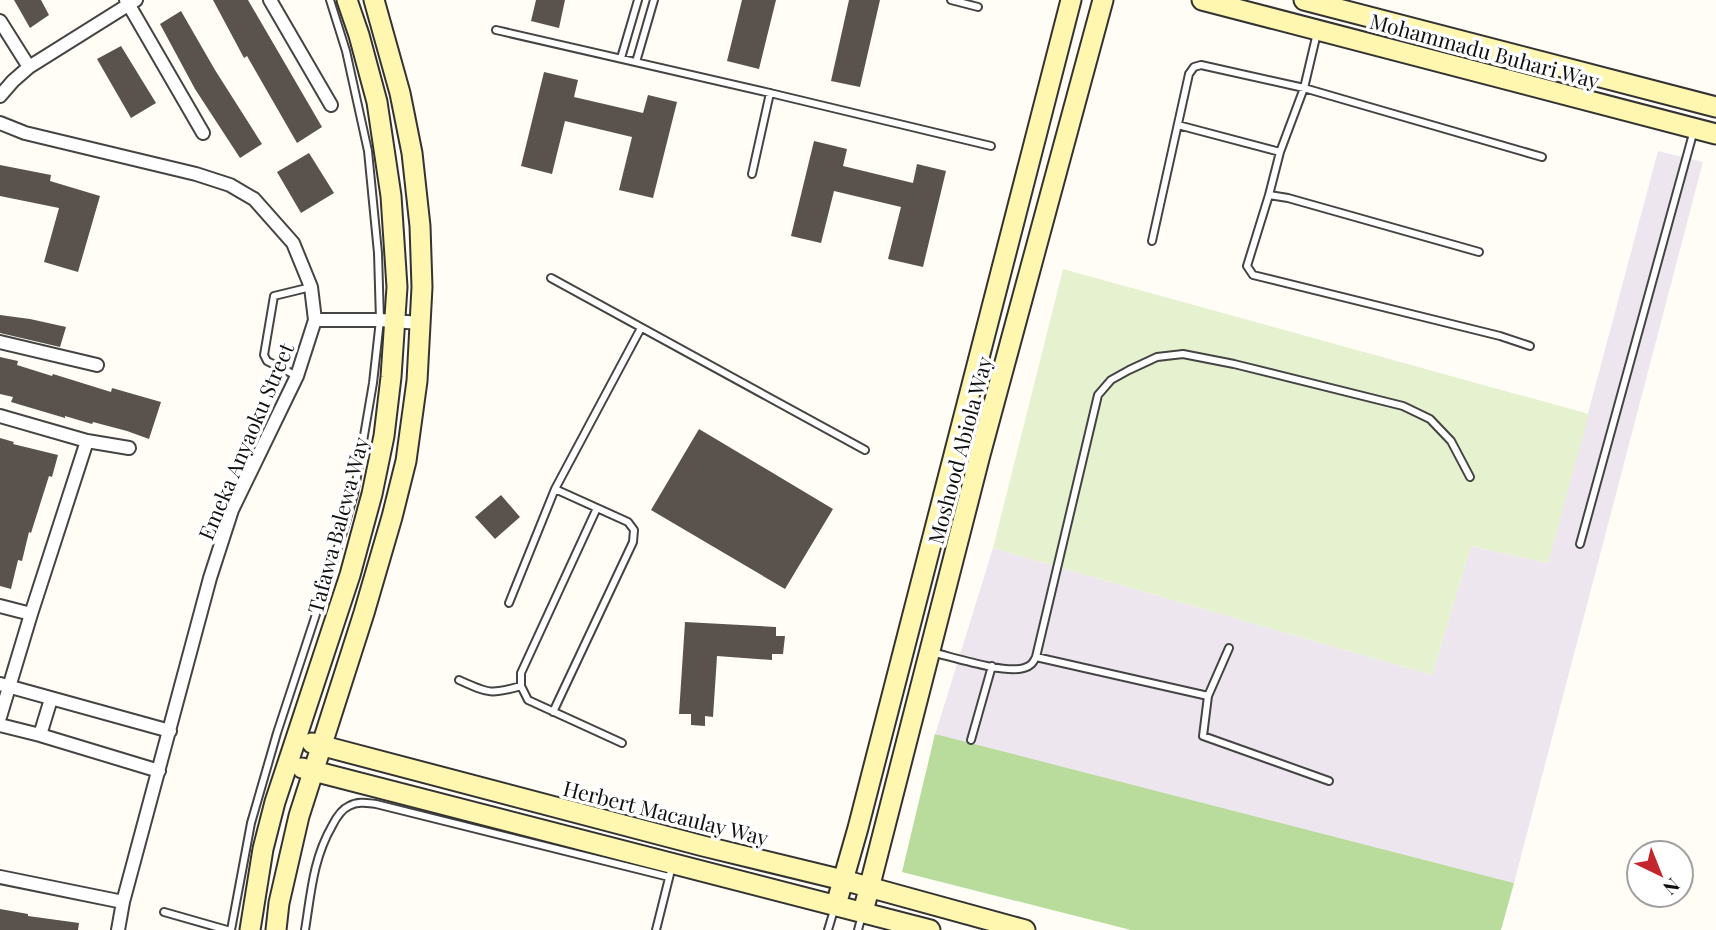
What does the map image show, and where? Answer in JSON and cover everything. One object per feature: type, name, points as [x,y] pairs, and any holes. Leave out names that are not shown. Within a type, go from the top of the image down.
[{"type":"main road","name":"Tafawa Balewa Way","points":[[250,930],[263,849],[350,575],[372,494],[384,436],[388,321],[397,287],[391,196],[377,102],[347,0]]},
{"type":"main road","points":[[276,930],[279,903],[299,816],[389,529],[406,461],[417,381],[422,288],[420,226],[412,153],[400,93],[374,0]]},
{"type":"main road","name":"Moshood Abiola Way","points":[[836,905],[1071,0]]},
{"type":"main road","name":"Moshood Abiola Way","points":[[860,921],[980,455],[1103,0]]},
{"type":"main road","name":"Mohammadu Buhari Way","points":[[1202,0],[1716,134]]},
{"type":"main road","name":"Mohammadu Buhari Way","points":[[1304,0],[1325,3],[1716,107]]},
{"type":"main road","points":[[956,449],[980,455]]},
{"type":"main road","name":"Herbert Macaulay Way","points":[[296,739],[843,880],[1025,930]]},
{"type":"main road","points":[[288,764],[671,870],[836,905],[860,921],[930,930]]},
{"type":"street","points":[[270,0],[331,105]]},
{"type":"street","points":[[0,96],[29,67],[130,2],[203,133]]},
{"type":"street","points":[[1317,30],[1325,3]]},
{"type":"street","points":[[0,21],[29,67]]},
{"type":"street","name":"Emeka Anyaoku Street","points":[[0,123],[25,133],[196,174],[230,185],[254,199],[293,243],[311,287],[315,320],[297,376],[232,510],[210,578],[123,902],[118,930]]},
{"type":"street","points":[[315,320],[421,323]]},
{"type":"street","points":[[0,342],[97,365]]},
{"type":"street","points":[[0,416],[87,441],[129,448]]},
{"type":"street","points":[[0,718],[5,685],[87,441]]},
{"type":"street","points":[[0,606],[31,614]]},
{"type":"street","points":[[5,685],[170,731]]},
{"type":"street","points":[[40,734],[51,699]]},
{"type":"street","points":[[0,725],[40,734],[159,771]]},
{"type":"street","points":[[0,877],[123,902]]},
{"type":"lane","points":[[164,912],[229,930],[251,822],[354,494],[373,383],[388,321],[368,151],[346,51],[330,0]]},
{"type":"lane","points":[[621,58],[638,0]]},
{"type":"lane","points":[[636,62],[654,0]]},
{"type":"lane","points":[[951,0],[978,7]]},
{"type":"lane","points":[[496,30],[992,146]]},
{"type":"lane","points":[[1317,30],[1304,89],[1280,152],[1247,266],[1253,275],[1500,336],[1530,346]]},
{"type":"lane","points":[[1152,242],[1189,74],[1194,67],[1201,65],[1304,89],[1542,157]]},
{"type":"lane","points":[[752,174],[770,93]]},
{"type":"lane","points":[[1178,125],[1280,152]]},
{"type":"lane","points":[[1580,544],[1695,128]]},
{"type":"lane","points":[[1269,195],[1479,252]]},
{"type":"lane","points":[[551,278],[865,450]]},
{"type":"lane","points":[[297,376],[267,361],[264,355],[274,296],[311,287]]},
{"type":"lane","points":[[509,603],[555,489],[641,328]]},
{"type":"lane","points":[[929,651],[1014,670],[1032,665],[1098,395],[1111,380],[1157,357],[1183,354],[1234,364],[1403,406],[1430,419],[1451,441],[1470,477]]},
{"type":"lane","points":[[553,712],[634,542],[634,530],[628,522],[555,489]]},
{"type":"lane","points":[[597,508],[522,673],[521,687],[528,700],[622,743]]},
{"type":"lane","points":[[1229,648],[1208,696],[1203,736],[1329,781]]},
{"type":"lane","points":[[1036,657],[1208,696]]},
{"type":"lane","points":[[971,740],[992,666]]},
{"type":"lane","points":[[459,680],[491,693],[521,687]]},
{"type":"lane","points":[[305,930],[314,868],[325,838],[336,818],[347,806],[360,802],[671,870],[656,930]]},
{"type":"lane","points":[[828,930],[836,905]]},
{"type":"shaded area","points":[[1658,151],[1703,162],[1514,883],[935,735],[993,548],[1432,675],[1471,546],[1548,563]]},
{"type":"green space","points":[[1063,269],[1589,414],[1548,563],[1471,546],[1432,675],[993,548]]},
{"type":"green space","points":[[935,734],[1514,883],[1501,930],[1131,930],[902,872]]},
{"type":"building","points":[[14,0],[41,0],[49,15],[30,28]]},
{"type":"building","points":[[213,0],[248,0],[322,127],[297,143],[247,56],[244,58]]},
{"type":"building","points":[[536,0],[565,0],[559,28],[531,21]]},
{"type":"building","points":[[742,0],[776,0],[759,69],[727,61]]},
{"type":"building","points":[[849,0],[880,0],[860,87],[831,81]]},
{"type":"building","points":[[181,11],[262,144],[240,158],[195,89],[160,24]]},
{"type":"building","points":[[121,46],[156,103],[131,118],[97,59]]},
{"type":"building","points":[[544,72],[578,80],[574,97],[643,113],[648,95],[677,102],[653,198],[619,190],[632,137],[565,121],[552,174],[521,166]]},
{"type":"building","points":[[814,141],[847,149],[843,166],[913,183],[917,164],[946,171],[923,267],[888,259],[901,207],[834,191],[821,243],[791,236]]},
{"type":"building","points":[[309,153],[334,193],[301,213],[277,172]]},
{"type":"building","points":[[0,165],[51,175],[50,181],[100,196],[78,272],[44,262],[59,208],[0,196]]},
{"type":"building","points":[[0,315],[66,327],[60,347],[0,333]]},
{"type":"building","points":[[0,357],[18,361],[17,365],[52,376],[53,374],[111,392],[112,388],[161,402],[149,439],[11,402],[13,397],[0,394]]},
{"type":"building","points":[[699,429],[833,509],[785,589],[651,510]]},
{"type":"building","points":[[0,438],[14,442],[13,444],[58,455],[31,533],[29,532],[22,561],[18,560],[11,589],[0,586]]},
{"type":"building","points":[[501,495],[520,517],[495,539],[475,517]]},
{"type":"building","points":[[685,622],[776,627],[776,636],[785,636],[783,654],[772,654],[772,660],[717,656],[713,717],[705,716],[705,726],[691,725],[691,714],[679,714]]},
{"type":"building","points":[[0,909],[79,923],[78,930],[0,930]]}]
